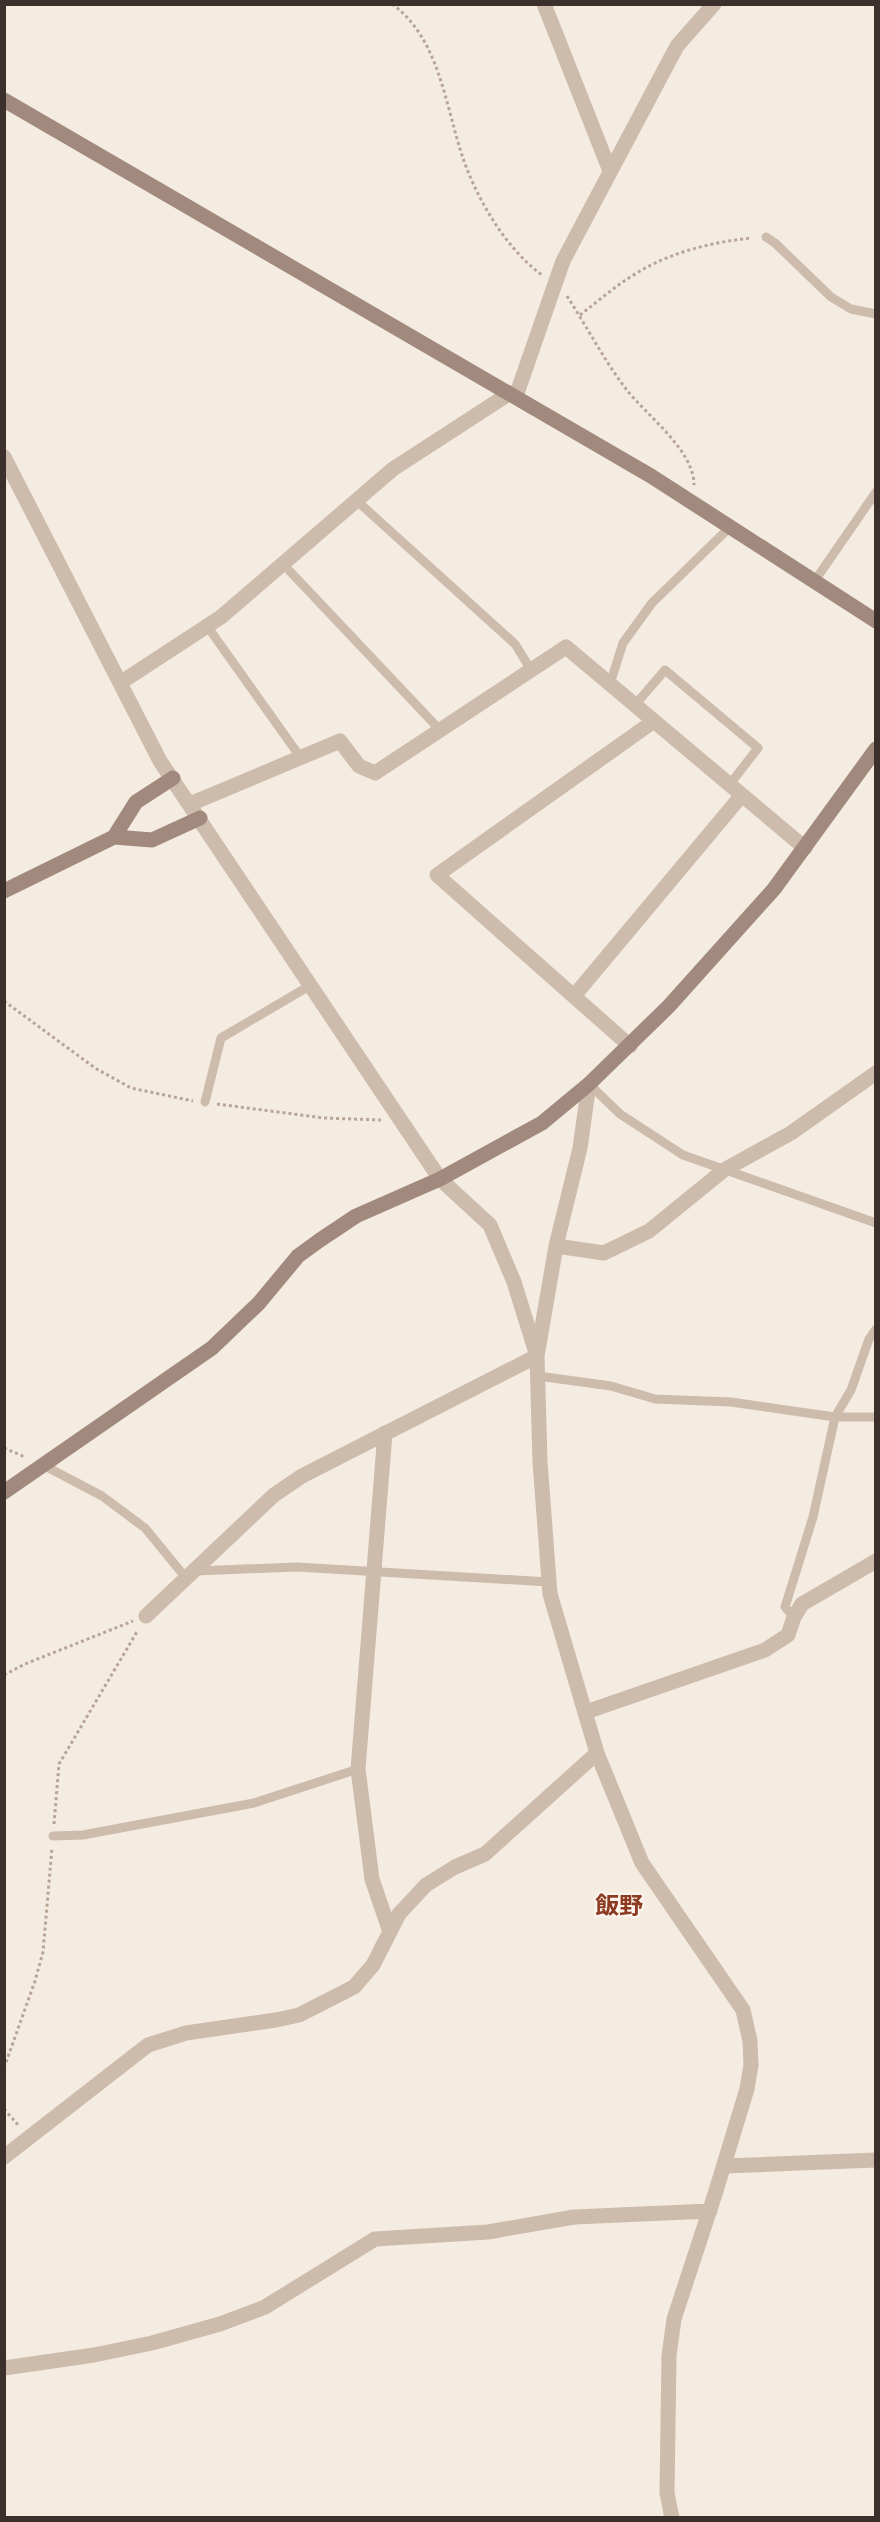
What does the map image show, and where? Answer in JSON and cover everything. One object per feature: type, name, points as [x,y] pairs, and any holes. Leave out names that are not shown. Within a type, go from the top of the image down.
[{"type":"street","points":[[544,4],[610,171]]},
{"type":"street","points":[[120,683],[221,617],[393,469],[513,394],[563,261],[677,46],[714,4]]},
{"type":"street","points":[[4,100],[513,394],[694,504],[876,621]]},
{"type":"street","points":[[4,457],[160,761],[440,1179],[490,1225],[514,1282],[537,1356]]},
{"type":"street","points":[[190,804],[340,741],[358,766],[375,773],[566,647],[805,848]]},
{"type":"street","points":[[630,1046],[436,875],[654,721]]},
{"type":"street","points":[[4,1492],[45,1466],[212,1348],[259,1303],[298,1256],[320,1240],[356,1216],[440,1179],[542,1123],[589,1084],[630,1046],[717,954],[774,889],[876,749]]},
{"type":"street","points":[[114,837],[136,802],[173,778]]},
{"type":"street","points":[[574,996],[742,795]]},
{"type":"street","points":[[4,891],[114,837],[152,840],[200,818]]},
{"type":"street","points":[[556,1246],[604,1253],[649,1231],[724,1170],[791,1133],[876,1073]]},
{"type":"street","points":[[589,1084],[580,1148],[556,1246],[537,1356],[540,1462],[550,1594],[597,1753],[642,1863],[743,2010],[750,2041],[751,2065],[747,2089],[674,2319],[669,2356],[667,2493],[672,2517]]},
{"type":"street","points":[[146,1616],[274,1495],[302,1476],[537,1356]]},
{"type":"street","points":[[385,1433],[358,1769],[372,1878],[390,1932]]},
{"type":"street","points":[[586,1712],[765,1650],[788,1635],[794,1617],[802,1604],[876,1561]]},
{"type":"street","points":[[4,2157],[148,2045],[186,2033],[299,2015],[354,1987],[374,1965],[399,1914],[426,1885],[455,1867],[485,1854],[597,1753]]},
{"type":"street","points":[[724,2166],[876,2160]]},
{"type":"street","points":[[4,2368],[94,2355],[152,2343],[220,2324],[265,2307],[375,2239],[488,2232],[574,2217],[710,2211]]},
{"type":"lane","points":[[766,237],[831,297],[851,309],[876,314]]},
{"type":"lane","points":[[814,582],[876,492]]},
{"type":"lane","points":[[356,500],[514,644],[531,670]]},
{"type":"lane","points":[[610,684],[623,643],[652,603],[730,527]]},
{"type":"lane","points":[[283,564],[440,730]]},
{"type":"lane","points":[[207,626],[301,758]]},
{"type":"lane","points":[[635,705],[665,670],[716,712],[758,748],[730,784]]},
{"type":"lane","points":[[205,1102],[221,1038],[311,985]]},
{"type":"lane","points":[[589,1084],[620,1114],[682,1155],[876,1223]]},
{"type":"lane","points":[[794,1617],[785,1607],[813,1517],[835,1417],[851,1390],[868,1339],[876,1329]]},
{"type":"lane","points":[[538,1376],[611,1386],[655,1399],[731,1402],[835,1417],[876,1417]]},
{"type":"lane","points":[[45,1466],[102,1496],[145,1528],[190,1574],[297,1567],[549,1582]]},
{"type":"lane","points":[[53,1836],[83,1835],[254,1803],[358,1769]]},
{"type":"path","points":[[392,4],[416,28],[430,52],[462,158],[487,211],[510,245],[530,266],[556,282],[580,315],[626,389],[678,448],[694,473],[694,504]]},
{"type":"path","points":[[580,315],[632,276],[658,261],[689,250],[736,240],[766,237]]},
{"type":"path","points":[[4,1676],[25,1664],[146,1616]]},
{"type":"path","points":[[4,2068],[43,1953],[59,1764],[146,1616]]},
{"type":"path","points":[[4,2109],[19,2125],[25,2140]]},
{"type":"district","name":"飯野","points":[[619,1905]]}]
